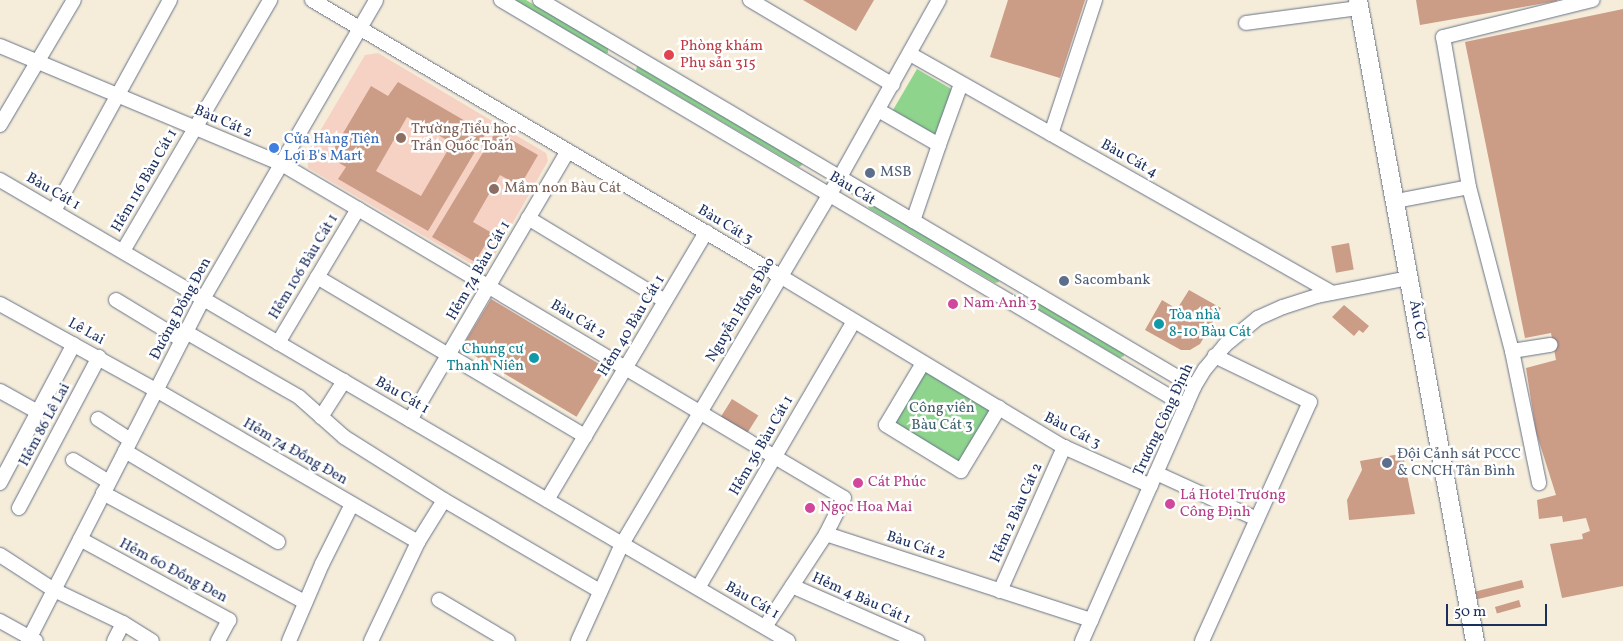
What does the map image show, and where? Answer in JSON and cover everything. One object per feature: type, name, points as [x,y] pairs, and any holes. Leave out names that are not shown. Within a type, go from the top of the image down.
[{"type":"main road","name":"Âu Cơ","points":[[1359,4],[1475,641]]},
{"type":"street","points":[[0,125],[74,0]]},
{"type":"street","points":[[54,211],[170,0]]},
{"type":"street","name":"Hẻm 116 Bàu Cát 1","points":[[123,251],[270,0]]},
{"type":"street","name":"Bàu Cát 3","points":[[312,0],[706,232],[1064,447],[1257,519]]},
{"type":"street","name":"Đường Đồng Đen","points":[[31,640],[54,590],[184,336],[280,163],[376,0]]},
{"type":"street","name":"Bàu Cát","points":[[501,0],[1186,406]]},
{"type":"street","name":"Bàu Cát","points":[[540,0],[1194,387]]},
{"type":"street","points":[[750,0],[893,85]]},
{"type":"street","name":"Nguyễn Hồng Đào","points":[[580,640],[622,544],[830,195],[939,0]]},
{"type":"street","points":[[1051,134],[1095,0]]},
{"type":"street","points":[[1539,483],[1512,351],[1470,187],[1443,37],[1593,0]]},
{"type":"street","points":[[1246,23],[1359,4]]},
{"type":"street","name":"Bàu Cát 2","points":[[0,46],[280,163],[626,367],[844,498],[826,534],[1091,620]]},
{"type":"street","points":[[616,68],[626,51]]},
{"type":"street","name":"Bàu Cát 4","points":[[910,54],[1332,292]]},
{"type":"street","points":[[913,220],[961,84]]},
{"type":"street","points":[[878,110],[939,145]]},
{"type":"street","name":"Hẻm 74 Bàu Cát 1","points":[[410,420],[568,151]]},
{"type":"street","name":"Bàu Cát 1","points":[[0,180],[788,641]]},
{"type":"street","points":[[1396,201],[1470,187]]},
{"type":"street","name":"Hẻm 106 Bàu Cát 1","points":[[278,343],[358,209]]},
{"type":"street","points":[[528,218],[665,301]]},
{"type":"street","name":"Hẻm 40 Bàu Cát 1","points":[[547,500],[706,232]]},
{"type":"street","points":[[317,277],[585,436]]},
{"type":"street","name":"Trương Công Định","points":[[1082,641],[1194,387],[1215,356],[1235,336],[1258,318],[1289,305],[1332,292],[1409,278]]},
{"type":"street","points":[[1006,299],[1016,282]]},
{"type":"street","points":[[116,300],[299,398],[344,437],[444,500],[600,591]]},
{"type":"street","name":"Lê Lai","points":[[0,304],[156,390]]},
{"type":"street","name":"Hẻm 36 Bàu Cát 1","points":[[698,588],[854,321]]},
{"type":"street","points":[[0,483],[74,344]]},
{"type":"street","points":[[1512,351],[1551,345]]},
{"type":"street","points":[[1202,641],[1310,402],[1215,356]]},
{"type":"street","name":"Hẻm 86 Lê Lai","points":[[19,508],[99,358]]},
{"type":"street","points":[[924,363],[886,425],[961,471],[999,408]]},
{"type":"street","points":[[322,417],[344,381]]},
{"type":"street","name":"Hẻm 74 Đồng Đen","points":[[156,390],[418,542]]},
{"type":"street","points":[[0,391],[38,412]]},
{"type":"street","points":[[98,419],[128,445],[278,542]]},
{"type":"street","name":"Hẻm 2 Bàu Cát 2","points":[[1000,591],[1064,447]]},
{"type":"street","points":[[73,460],[106,487],[305,602]]},
{"type":"street","points":[[371,641],[418,542],[444,500]]},
{"type":"street","points":[[289,641],[322,564],[352,504]]},
{"type":"street","points":[[765,627],[826,534]]},
{"type":"street","name":"Hẻm 60 Đồng Đen","points":[[80,539],[230,620],[218,641]]},
{"type":"street","points":[[0,555],[54,590],[123,624],[152,641]]},
{"type":"street","name":"Hẻm 4 Bàu Cát 1","points":[[792,586],[917,641]]},
{"type":"street","points":[[439,600],[508,641]]},
{"type":"street","points":[[0,622],[31,640]]},
{"type":"street","points":[[114,641],[123,624]]},
{"type":"shaded area","name":"Trường Tiểu học Trần Quốc Toản","points":[[378,53],[546,153],[548,161],[485,272],[308,168],[307,153],[365,55]]},
{"type":"green space","points":[[515,0],[526,0],[608,48],[608,53],[605,53]]},
{"type":"green space","points":[[637,66],[803,163],[802,165],[799,167],[636,71]]},
{"type":"green space","points":[[917,69],[953,90],[937,136],[893,110]]},
{"type":"green space","points":[[871,204],[998,278],[999,282],[995,283],[870,209],[868,207]]},
{"type":"green space","points":[[1033,299],[1124,353],[1124,356],[1120,358],[1031,305],[1029,301]]},
{"type":"green space","name":"Công viên Bàu Cát 3","points":[[924,369],[993,411],[960,466],[891,424]]},
{"type":"building","points":[[803,0],[874,0],[856,31]]},
{"type":"building","points":[[1008,0],[1085,0],[1060,78],[990,57]]},
{"type":"building","points":[[1416,0],[1557,0],[1557,1],[1420,25]]},
{"type":"building","points":[[1623,9],[1623,586],[1562,598],[1550,544],[1583,539],[1582,534],[1590,531],[1586,518],[1563,522],[1562,516],[1539,519],[1537,500],[1556,495],[1536,432],[1526,368],[1556,360],[1551,333],[1525,338],[1465,42]]},
{"type":"building","points":[[398,82],[486,133],[428,231],[338,179],[346,167],[329,157],[371,86],[388,96]],"holes":[[[407,117],[452,143],[421,196],[376,171]]]},
{"type":"building","points":[[496,131],[538,155],[520,186],[500,175],[473,222],[492,233],[475,262],[432,237]]},
{"type":"building","points":[[1349,243],[1354,270],[1336,273],[1331,246]]},
{"type":"building","points":[[1189,290],[1221,308],[1200,344],[1190,350],[1181,350],[1145,330],[1162,300],[1177,309]]},
{"type":"building","name":"Chung cư Thanh Niên","points":[[491,299],[606,368],[577,417],[462,348]]},
{"type":"building","points":[[1344,305],[1369,326],[1363,333],[1359,330],[1354,336],[1332,317]]},
{"type":"building","points":[[732,399],[758,415],[747,433],[721,417]]},
{"type":"building","points":[[1400,454],[1401,460],[1404,460],[1415,514],[1349,520],[1347,500],[1362,470],[1360,461]]},
{"type":"building","points":[[1522,580],[1524,588],[1477,599],[1475,592]]},
{"type":"building","points":[[1519,600],[1521,607],[1497,614],[1495,607]]},
{"type":"place","name":"Phòng khám Phụ sản 315","points":[[669,55]]},
{"type":"place","name":"Trường Tiểu học Trần Quốc Toản","points":[[401,138]]},
{"type":"place","name":"Cửa Hàng Tiện Lợi B's Mart","points":[[274,148]]},
{"type":"place","name":"MSB","points":[[870,173]]},
{"type":"place","name":"Mầm non Bàu Cát","points":[[494,189]]},
{"type":"place","name":"Sacombank","points":[[1064,281]]},
{"type":"place","name":"Nam Anh 3","points":[[953,304]]},
{"type":"place","name":"Tòa nhà 8-10 Bàu Cát","points":[[1159,324]]},
{"type":"place","name":"Chung cư Thanh Niên","points":[[534,358]]},
{"type":"place","name":"Đội Cảnh sát PCCC & CNCH Tân Bình","points":[[1387,463]]},
{"type":"place","name":"Cát Phúc","points":[[858,483]]},
{"type":"place","name":"Lá Hotel Trương Công Định","points":[[1170,504]]},
{"type":"place","name":"Ngọc Hoa Mai","points":[[810,508]]}]
